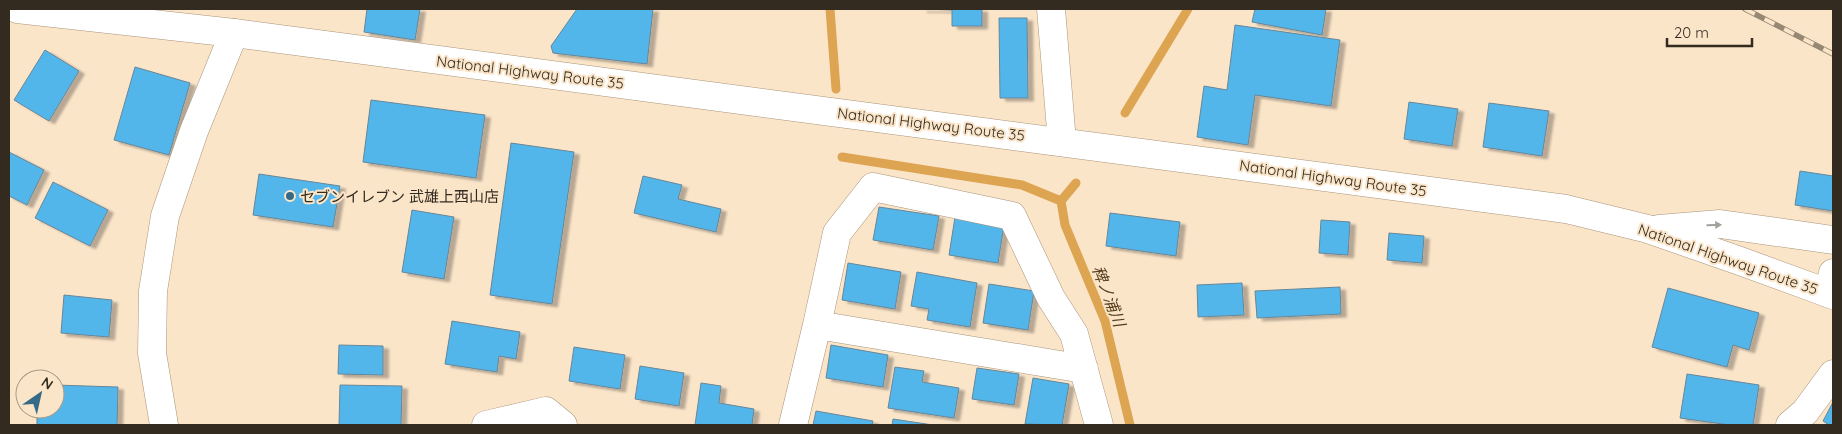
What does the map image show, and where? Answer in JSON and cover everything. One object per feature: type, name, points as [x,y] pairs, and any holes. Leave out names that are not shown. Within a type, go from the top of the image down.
[{"type":"main road","name":"National Highway Route 35","points":[[17,9],[234,33],[1566,209],[1648,229],[1831,287]]},
{"type":"main road","points":[[1051,9],[1062,142]]},
{"type":"main road","points":[[164,425],[152,353],[153,291],[165,216],[194,131],[234,33]]},
{"type":"main road","points":[[793,425],[837,233],[872,187],[1012,216],[1051,298],[1074,334],[1099,425]]},
{"type":"main road","points":[[1648,229],[1720,224],[1833,240]]},
{"type":"main road","points":[[817,326],[1084,369]]},
{"type":"main road","points":[[1790,425],[1806,412],[1833,374]]},
{"type":"main road","points":[[486,425],[546,411],[563,425]]},
{"type":"building","points":[[367,9],[420,9],[415,40],[364,32]]},
{"type":"building","points":[[577,9],[653,9],[647,64],[553,53],[551,46]]},
{"type":"building","points":[[921,9],[982,9],[982,26],[952,26],[952,10]]},
{"type":"building","points":[[1255,9],[1326,9],[1322,35],[1252,22]]},
{"type":"building","points":[[999,18],[1027,18],[1028,98],[1000,98]]},
{"type":"building","points":[[1235,25],[1340,40],[1331,106],[1255,95],[1248,145],[1197,137],[1204,86],[1227,90]]},
{"type":"building","points":[[45,50],[79,71],[49,121],[14,100]]},
{"type":"building","points":[[135,67],[190,83],[169,155],[114,140]]},
{"type":"building","points":[[371,100],[485,115],[476,178],[363,162]]},
{"type":"building","points":[[1409,102],[1458,109],[1452,146],[1404,139]]},
{"type":"building","points":[[1489,103],[1549,111],[1542,156],[1483,147]]},
{"type":"building","points":[[511,143],[574,152],[552,304],[490,295]]},
{"type":"building","points":[[9,152],[44,170],[27,205],[9,196]]},
{"type":"building","points":[[1800,171],[1833,176],[1833,211],[1795,205]]},
{"type":"building","points":[[259,174],[340,186],[333,227],[253,215]]},
{"type":"building","points":[[643,176],[682,185],[678,199],[721,209],[716,232],[634,213]]},
{"type":"building","points":[[53,182],[108,210],[90,246],[35,218]]},
{"type":"building","points":[[879,207],[939,216],[933,250],[873,240]]},
{"type":"building","points":[[412,210],[454,217],[444,279],[402,272]]},
{"type":"building","points":[[1110,213],[1180,222],[1176,256],[1106,246]]},
{"type":"building","points":[[955,217],[1004,225],[998,263],[949,255]]},
{"type":"building","points":[[1321,220],[1350,222],[1348,255],[1319,253]]},
{"type":"building","points":[[1389,233],[1424,236],[1422,263],[1387,260]]},
{"type":"building","points":[[848,263],[901,272],[895,309],[842,300]]},
{"type":"building","points":[[917,272],[977,283],[970,327],[927,320],[929,309],[911,306]]},
{"type":"building","points":[[1242,283],[1244,315],[1198,317],[1197,285]]},
{"type":"building","points":[[989,284],[1034,291],[1028,330],[983,323]]},
{"type":"building","points":[[1340,287],[1341,314],[1257,318],[1255,291]]},
{"type":"building","points":[[1668,288],[1759,313],[1749,350],[1733,345],[1727,367],[1652,347]]},
{"type":"building","points":[[64,295],[112,300],[109,337],[61,333]]},
{"type":"building","points":[[452,321],[520,332],[516,359],[499,356],[497,372],[445,364]]},
{"type":"building","points":[[339,345],[383,346],[383,375],[338,374]]},
{"type":"building","points":[[831,345],[888,355],[883,387],[826,378]]},
{"type":"building","points":[[574,347],[625,355],[620,389],[569,381]]},
{"type":"building","points":[[640,366],[684,373],[679,406],[635,399]]},
{"type":"building","points":[[895,367],[924,371],[922,382],[959,388],[954,418],[888,408]]},
{"type":"building","points":[[977,368],[1019,374],[1014,405],[972,399]]},
{"type":"building","points":[[1687,374],[1759,385],[1753,425],[1730,425],[1680,418]]},
{"type":"building","points":[[1033,378],[1069,384],[1062,425],[1025,424]]},
{"type":"building","points":[[701,383],[721,386],[719,403],[754,409],[752,425],[695,425]]},
{"type":"building","points":[[65,385],[118,387],[117,425],[37,425],[37,419],[65,419]]},
{"type":"building","points":[[340,385],[402,386],[401,425],[339,425]]},
{"type":"building","points":[[1833,402],[1833,425],[1829,425],[1823,421]]},
{"type":"building","points":[[816,411],[873,421],[872,425],[813,425]]},
{"type":"building","points":[[893,419],[933,425],[892,425]]},
{"type":"waterway","points":[[830,9],[836,89]]},
{"type":"waterway","name":"稗ノ浦川","points":[[1125,113],[1188,9]]},
{"type":"waterway","points":[[842,157],[1022,185],[1061,201]]},
{"type":"waterway","name":"稗ノ浦川","points":[[1076,183],[1061,201],[1065,225],[1105,321],[1130,425]]},
{"type":"railway","points":[[1745,9],[1833,54]]},
{"type":"place","name":"セブンイレブン 武雄上西山店","points":[[290,196]]}]
